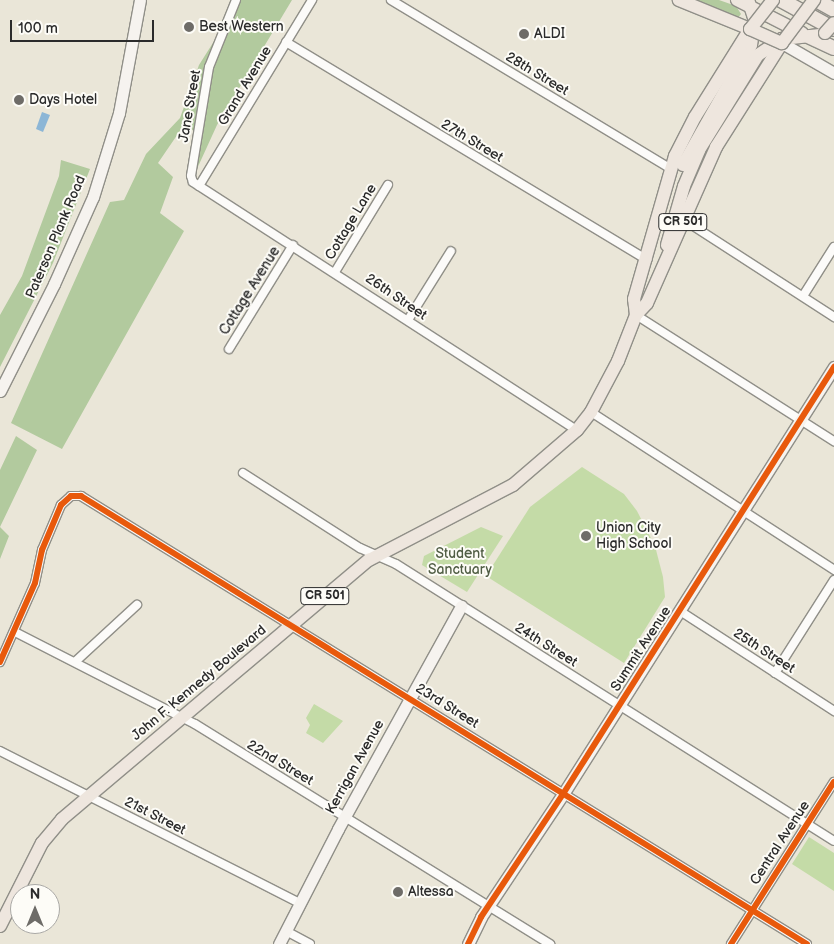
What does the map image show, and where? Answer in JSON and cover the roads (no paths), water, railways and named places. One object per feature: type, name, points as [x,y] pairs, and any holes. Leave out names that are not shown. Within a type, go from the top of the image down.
[{"type":"highway","points":[[781,0],[829,31]]},
{"type":"highway","points":[[815,0],[834,10]]},
{"type":"highway","points":[[810,37],[834,48]]},
{"type":"main road","points":[[679,0],[782,43]]},
{"type":"main road","name":"CR 501","points":[[636,315],[634,299],[648,257],[670,168],[695,117],[750,29],[773,0]]},
{"type":"main road","name":"CR 501","points":[[636,315],[647,303],[716,147],[782,43],[815,0]]},
{"type":"main road","points":[[745,2],[810,37]]},
{"type":"main road","points":[[648,257],[691,147],[751,45],[755,21],[745,2]]},
{"type":"main road","points":[[662,267],[674,215],[692,166],[758,55],[775,41],[810,37],[829,31],[834,23]]},
{"type":"main road","name":"John F. Kennedy Boulevard","points":[[0,926],[42,843],[62,819],[291,625],[376,556],[513,484],[577,430],[591,412],[618,361],[636,315]]},
{"type":"street","name":"Paterson Plank Road","points":[[0,391],[54,284],[93,197],[119,113],[140,0]]},
{"type":"street","name":"Jane Street","points":[[200,186],[191,176],[209,67],[236,0]]},
{"type":"street","name":"Grand Avenue","points":[[200,186],[312,0]]},
{"type":"street","name":"28th Street","points":[[391,0],[670,168]]},
{"type":"street","name":"27th Street","points":[[286,42],[648,257]]},
{"type":"street","points":[[782,43],[834,73]]},
{"type":"street","name":"Cottage Lane","points":[[335,272],[388,185]]},
{"type":"street","name":"26th Street","points":[[200,186],[577,430]]},
{"type":"street","points":[[684,220],[834,316]]},
{"type":"street","name":"Cottage Avenue","points":[[229,349],[293,245]]},
{"type":"street","points":[[803,296],[834,247]]},
{"type":"street","points":[[408,320],[451,251]]},
{"type":"street","points":[[636,315],[834,442]]},
{"type":"street","name":"Summit Avenue","points":[[468,944],[490,906],[834,367]]},
{"type":"street","points":[[591,412],[834,570]]},
{"type":"street","name":"24th Street","points":[[243,473],[376,556],[396,564],[834,841]]},
{"type":"street","name":"23rd Street","points":[[15,632],[35,583],[42,550],[61,505],[71,496],[93,502],[807,944]]},
{"type":"street","points":[[775,673],[834,580]]},
{"type":"street","points":[[76,661],[137,605]]},
{"type":"street","name":"Kerrigan Avenue","points":[[279,944],[345,817],[461,606]]},
{"type":"street","name":"25th Street","points":[[680,611],[834,711]]},
{"type":"street","points":[[0,662],[15,632]]},
{"type":"street","name":"22nd Street","points":[[15,632],[76,661],[182,717],[550,944]]},
{"type":"street","name":"21st Street","points":[[0,751],[299,903]]},
{"type":"street","name":"Central Avenue","points":[[731,944],[834,782]]},
{"type":"street","points":[[286,931],[310,944]]},
{"type":"water","points":[[42,112],[50,115],[43,132],[36,129]]},
{"type":"place","name":"Best Western","points":[[189,27]]},
{"type":"place","name":"ALDI","points":[[524,34]]},
{"type":"place","name":"Days Hotel","points":[[19,100]]},
{"type":"place","name":"Union City High School","points":[[586,536]]},
{"type":"place","name":"Altessa","points":[[398,892]]},
{"type":"park label","name":"Student Sanctuary","points":[[460,562]]}]
